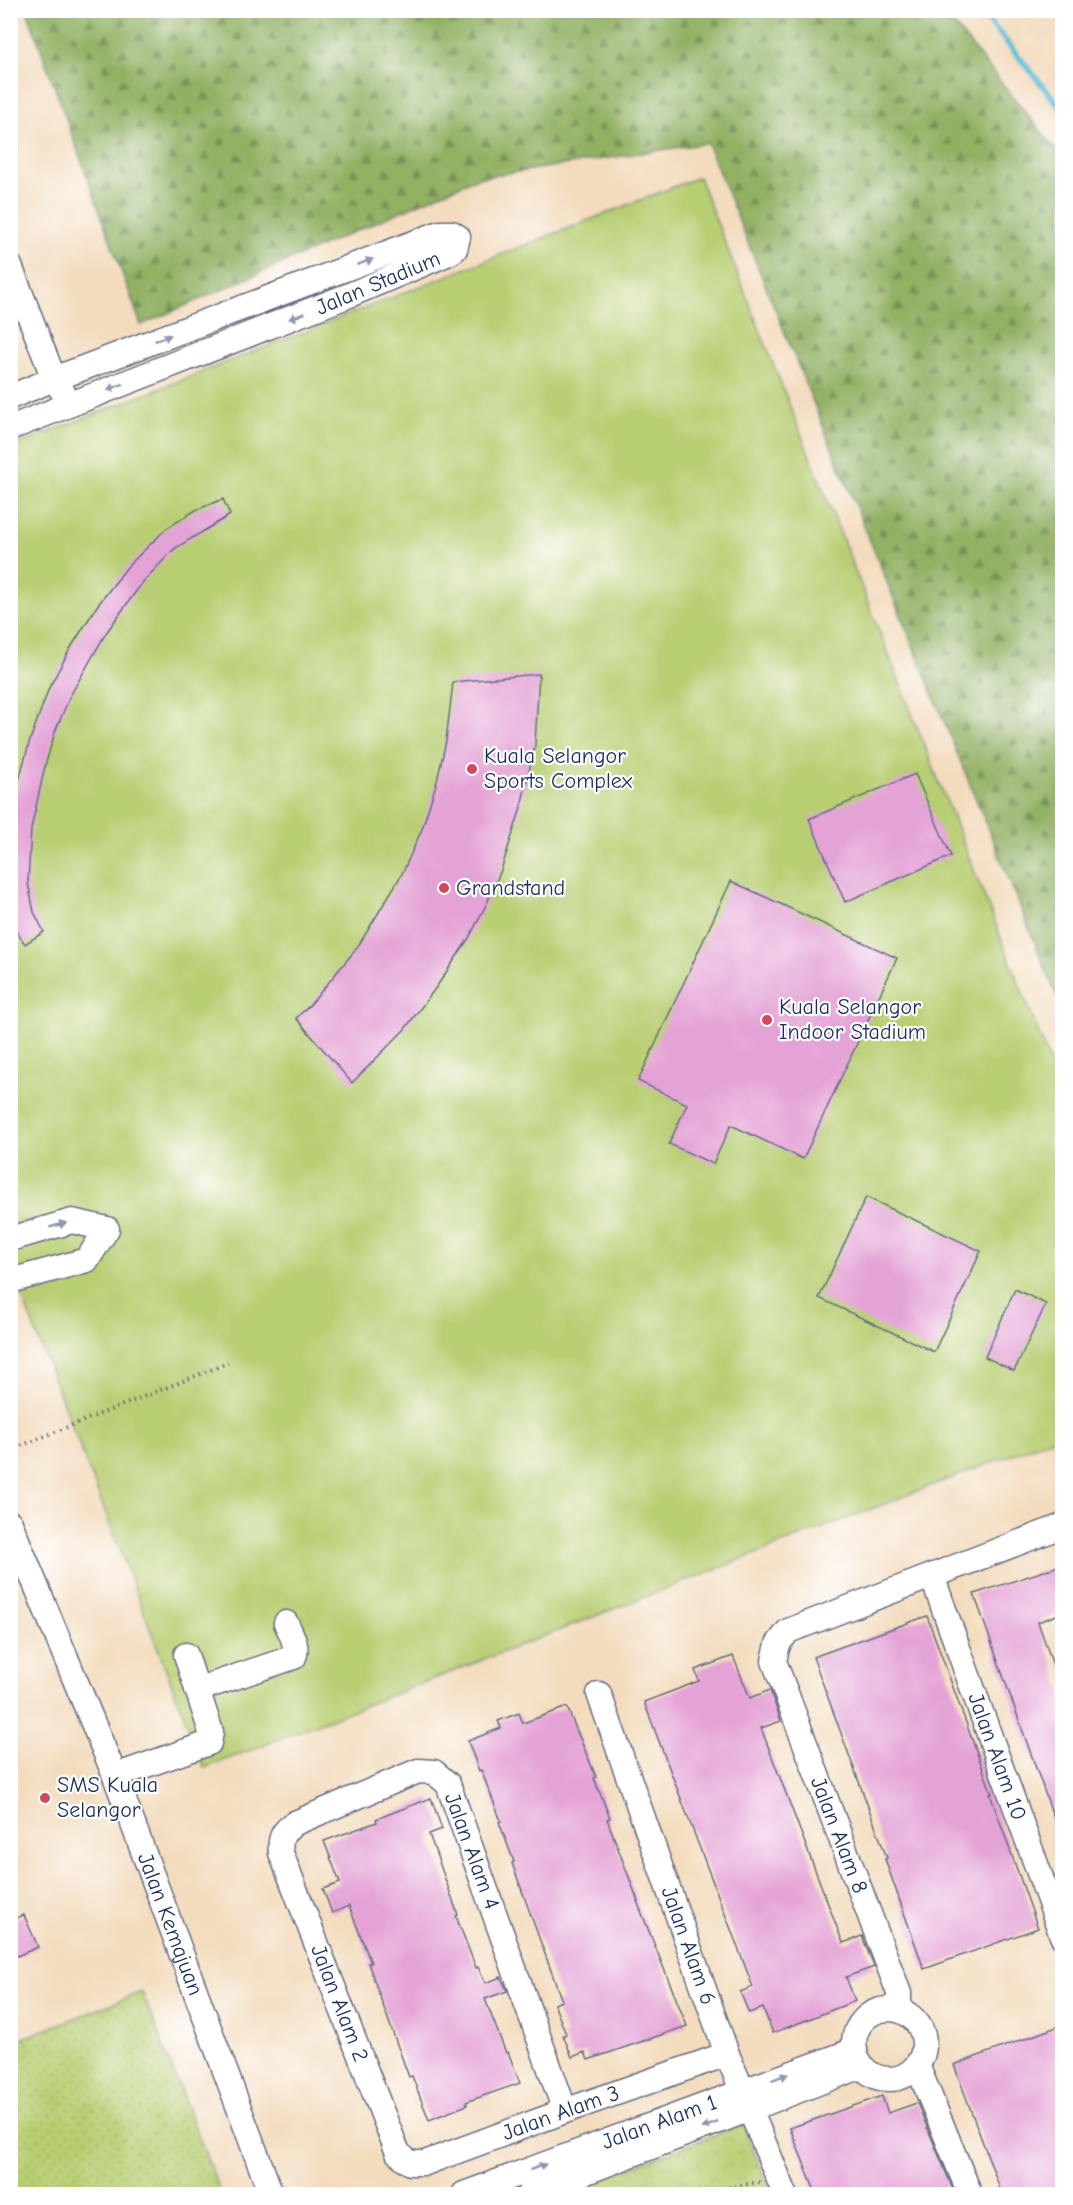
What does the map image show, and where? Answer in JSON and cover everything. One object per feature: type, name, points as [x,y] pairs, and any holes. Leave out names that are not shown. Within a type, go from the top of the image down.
[{"type":"street","name":"Jalan Stadium","points":[[10,397],[440,233],[452,233],[458,237],[455,249],[449,253],[347,296],[10,428]]},
{"type":"street","points":[[10,266],[54,379],[70,405]]},
{"type":"street","points":[[10,1239],[72,1221],[107,1228],[87,1260],[10,1281]]},
{"type":"street","name":"Jalan Kemajuan","points":[[10,1523],[115,1776],[270,2194]]},
{"type":"street","points":[[932,1576],[1062,1526]]},
{"type":"street","name":"Jalan Alam 8","points":[[899,2010],[899,1993],[774,1661],[777,1644],[788,1631],[932,1576]]},
{"type":"street","name":"Jalan Alam 10","points":[[932,1576],[1062,1936]]},
{"type":"street","points":[[197,1690],[294,1657],[296,1646],[286,1623]]},
{"type":"street","points":[[115,1776],[209,1743],[211,1732],[186,1655]]},
{"type":"street","name":"Jalan Alam 6","points":[[598,1694],[728,2054],[782,2187]]},
{"type":"street","name":"Jalan Alam 4","points":[[281,1853],[282,1835],[295,1823],[418,1771],[434,1772],[441,1777],[448,1784],[565,2110]]},
{"type":"street","name":"Jalan Alam 2","points":[[281,1853],[398,2153]]},
{"type":"street","points":[[899,2010],[909,2015],[917,2023],[922,2033],[924,2044],[922,2055],[917,2065],[901,2076],[890,2078],[871,2073],[859,2058],[854,2038],[858,2027],[876,2011],[899,2010]]},
{"type":"street","name":"Jalan Alam 3","points":[[398,2153],[410,2163],[425,2163],[565,2110],[728,2054]]},
{"type":"street","name":"Jalan Alam 1","points":[[464,2194],[747,2100],[859,2058]]},
{"type":"street","points":[[917,2065],[970,2194]]},
{"type":"street","name":"Jalan Alam 1","points":[[529,2194],[747,2100]]},
{"type":"path","points":[[10,1450],[228,1363]]},
{"type":"path","points":[[687,2194],[782,2187]]},
{"type":"green space","points":[[27,11],[943,11],[1062,157],[1062,1009],[707,143],[477,178],[141,325]]},
{"type":"green space","name":"Kuala Selangor Sports Complex","points":[[699,177],[1062,1092],[1062,1435],[204,1768],[11,1268],[11,447]]},
{"type":"green space","points":[[142,1992],[221,2194],[11,2194],[11,2043]]},
{"type":"green space","points":[[743,2124],[771,2194],[561,2194]]},
{"type":"building","points":[[223,499],[230,515],[174,549],[142,583],[106,633],[70,696],[55,732],[45,766],[31,829],[28,883],[34,912],[44,932],[25,944],[14,928],[10,917],[10,812],[30,740],[49,688],[97,606],[128,566],[167,528],[196,510]]},
{"type":"building","name":"Grandstand","points":[[539,674],[535,745],[520,811],[501,870],[487,903],[469,938],[405,1029],[352,1083],[296,1018],[310,1005],[357,948],[402,874],[422,829],[437,781],[446,741],[453,682]]},
{"type":"building","points":[[915,774],[951,856],[845,902],[809,819]]},
{"type":"building","name":"Kuala Selangor Indoor Stadium","points":[[731,881],[897,958],[803,1159],[731,1125],[713,1164],[669,1144],[687,1104],[638,1081]]},
{"type":"building","points":[[866,1197],[981,1251],[934,1352],[819,1298]]},
{"type":"building","points":[[1015,1289],[1046,1304],[1014,1371],[985,1357]]},
{"type":"building","points":[[1062,1565],[1062,1613],[1038,1622],[1062,1691],[1061,1838],[974,1594]]},
{"type":"building","points":[[927,1616],[1038,1928],[924,1969],[885,1859],[887,1858],[813,1657]]},
{"type":"building","points":[[733,1656],[750,1698],[770,1690],[781,1721],[761,1728],[843,1943],[862,1936],[874,1967],[846,1977],[855,2001],[773,2033],[763,2008],[749,2013],[740,1992],[753,1987],[644,1702],[699,1681],[695,1670]]},
{"type":"building","points":[[567,1707],[596,1777],[594,1778],[610,1818],[607,1819],[637,1901],[687,2026],[588,2060],[585,2052],[572,2057],[563,2035],[566,2034],[554,2004],[562,2001],[512,1863],[514,1862],[499,1822],[501,1821],[468,1741],[501,1728],[498,1721],[519,1713],[523,1723]]},
{"type":"building","points":[[431,1798],[442,1829],[429,1834],[476,1968],[478,1967],[485,1983],[501,1977],[507,1991],[485,1999],[520,2083],[466,2102],[467,2105],[429,2120],[412,2076],[409,2077],[368,1963],[371,1963],[349,1906],[332,1913],[323,1889],[340,1883],[324,1841],[377,1822],[376,1819]]},
{"type":"building","points":[[24,1915],[38,1947],[10,1959],[10,1920]]},
{"type":"building","points":[[1062,2025],[1062,2194],[1002,2194],[954,2065]]},
{"type":"building","points":[[882,2096],[888,2113],[917,2103],[955,2194],[816,2194],[790,2128]]},
{"type":"waterway","points":[[980,10],[1062,109]]},
{"type":"place","name":"Kuala Selangor Sports Complex","points":[[472,769]]},
{"type":"place","name":"Grandstand","points":[[444,888]]},
{"type":"place","name":"Kuala Selangor Indoor Stadium","points":[[767,1020]]},
{"type":"place","name":"SMS Kuala Selangor","points":[[45,1798]]}]
